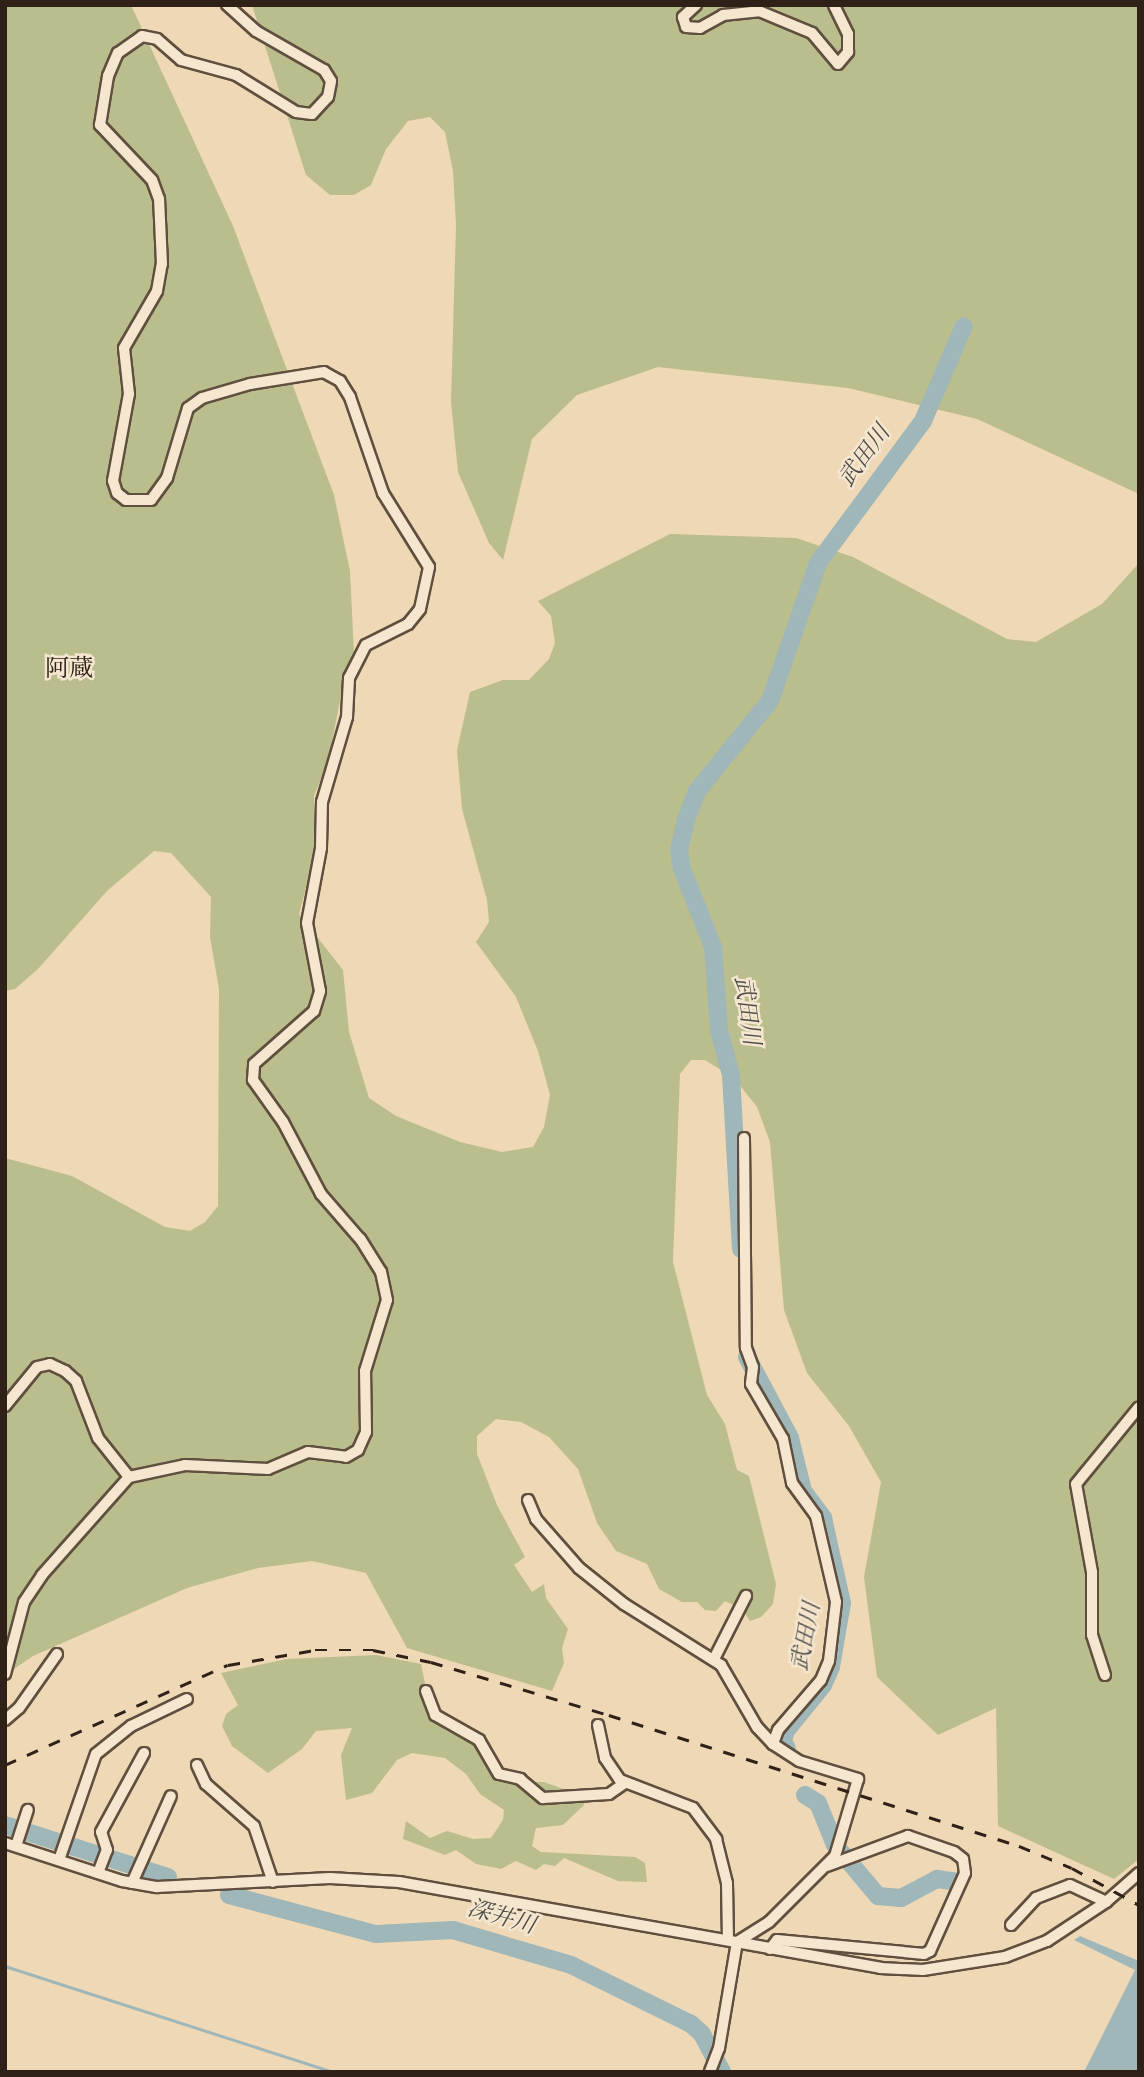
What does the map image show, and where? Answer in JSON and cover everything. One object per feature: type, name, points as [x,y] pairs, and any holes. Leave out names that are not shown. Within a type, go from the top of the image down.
[{"type":"street","points":[[5,1674],[24,1602],[42,1575],[128,1477],[185,1465],[268,1469],[308,1452],[340,1458],[353,1454],[366,1432],[365,1371],[387,1300],[381,1272],[360,1239],[320,1194],[284,1122],[253,1080],[254,1065],[314,1012],[320,991],[307,923],[321,848],[322,802],[347,717],[349,678],[366,645],[408,624],[420,610],[429,567],[394,514],[349,397],[332,374],[317,372],[202,398],[188,408],[167,478],[151,500],[126,500],[117,493],[113,481],[129,394],[124,348],[157,291],[162,264],[159,200],[152,180],[107,137],[100,125],[103,97],[118,54],[142,36],[157,39],[187,63],[236,75],[296,112],[312,114],[328,97],[331,81],[324,70],[256,31],[227,5]]},
{"type":"street","points":[[696,5],[683,18],[686,27],[700,27],[723,15],[759,11],[811,33],[838,64],[848,52],[848,34],[834,5]]},
{"type":"street","points":[[744,1138],[746,1348],[753,1367],[751,1384],[783,1439],[792,1483],[816,1516],[835,1602],[829,1661],[821,1680],[778,1730],[773,1744]]},
{"type":"street","points":[[5,1406],[37,1367],[50,1364],[65,1371],[76,1381],[98,1438],[128,1477]]},
{"type":"street","points":[[1105,1675],[1092,1634],[1092,1572],[1076,1484],[1139,1407]]},
{"type":"street","points":[[528,1500],[536,1518],[579,1568],[624,1604],[714,1659],[773,1744],[799,1761],[858,1779],[841,1844],[827,1866],[769,1922],[733,1941]]},
{"type":"street","points":[[714,1659],[746,1596]]},
{"type":"street","points":[[5,1720],[19,1709],[57,1654]]},
{"type":"street","points":[[426,1691],[435,1715],[479,1740],[499,1774],[520,1779],[543,1798],[609,1794],[625,1783]]},
{"type":"street","points":[[60,1860],[96,1754],[131,1726],[187,1699]]},
{"type":"street","points":[[598,1725],[605,1758],[625,1783],[694,1808],[710,1828],[727,1883],[733,1941],[719,2048],[710,2072]]},
{"type":"street","points":[[98,1873],[107,1850],[102,1832],[145,1754]]},
{"type":"street","points":[[197,1765],[206,1784],[254,1826],[273,1882]]},
{"type":"street","points":[[132,1882],[171,1796]]},
{"type":"street","points":[[28,1810],[10,1844],[132,1882],[187,1889],[330,1878],[399,1882],[880,1968],[964,1966],[1005,1957],[1046,1941],[1106,1902],[1139,1872]]},
{"type":"street","points":[[771,1949],[777,1940],[924,1954],[930,1951],[965,1873],[963,1859],[954,1852],[908,1836],[827,1866]]},
{"type":"street","points":[[1011,1925],[1036,1898],[1070,1885],[1106,1902]]},
{"type":"green space","points":[[5,5],[131,5],[233,226],[334,495],[350,571],[354,654],[344,681],[328,761],[314,796],[314,857],[299,914],[343,970],[349,1032],[369,1098],[396,1116],[460,1142],[502,1152],[533,1147],[544,1127],[550,1095],[538,1051],[516,997],[476,942],[489,922],[487,900],[462,809],[457,750],[470,692],[503,680],[529,680],[549,659],[555,643],[551,616],[538,601],[670,534],[796,538],[853,557],[1007,639],[1036,642],[1102,604],[1139,563],[1139,1859],[1114,1879],[998,1826],[996,1708],[938,1735],[877,1677],[864,1577],[881,1482],[849,1426],[807,1373],[784,1310],[770,1142],[757,1107],[734,1078],[705,1060],[691,1060],[680,1074],[673,1262],[707,1395],[725,1424],[737,1470],[749,1476],[776,1584],[773,1604],[761,1617],[750,1621],[742,1609],[725,1601],[716,1611],[705,1610],[697,1602],[682,1602],[659,1589],[647,1564],[616,1551],[597,1523],[578,1469],[549,1437],[521,1422],[496,1419],[477,1436],[477,1454],[497,1505],[525,1557],[514,1565],[532,1592],[544,1584],[546,1598],[568,1629],[562,1648],[564,1663],[552,1691],[407,1648],[366,1573],[312,1561],[258,1568],[187,1588],[33,1656],[5,1675],[5,1158],[72,1176],[165,1227],[190,1231],[205,1222],[218,1206],[219,989],[210,937],[211,897],[171,853],[154,851],[107,891],[38,969],[15,989],[5,991]]},
{"type":"green space","points":[[252,5],[1139,5],[1139,494],[977,419],[848,388],[658,367],[577,395],[532,439],[503,560],[489,543],[458,472],[451,402],[456,225],[453,171],[445,132],[430,117],[408,121],[386,149],[371,185],[354,195],[330,195],[306,175]]},
{"type":"green space","points":[[376,1655],[421,1664],[431,1712],[445,1730],[481,1746],[490,1768],[522,1782],[544,1782],[583,1796],[584,1805],[563,1825],[536,1828],[532,1846],[541,1852],[635,1857],[645,1863],[647,1882],[618,1881],[564,1858],[555,1866],[544,1864],[536,1870],[516,1861],[501,1869],[476,1864],[456,1850],[445,1855],[403,1839],[406,1821],[430,1838],[447,1831],[473,1839],[491,1838],[503,1820],[504,1810],[480,1794],[466,1774],[445,1758],[412,1753],[397,1760],[372,1793],[346,1800],[341,1755],[352,1728],[316,1731],[302,1749],[268,1773],[232,1746],[222,1726],[226,1714],[238,1705],[221,1673],[287,1659]]},
{"type":"water","points":[[1080,1936],[1139,1961],[1139,2072],[1084,2072],[1135,1970],[1074,1940]]},
{"type":"waterway","name":"武田川","points":[[741,1249],[731,1075],[719,1030],[713,947],[682,869],[679,850],[686,820],[697,791],[770,701],[818,563],[923,421],[964,326]]},
{"type":"waterway","name":"武田川","points":[[747,1357],[790,1438],[803,1491],[823,1518],[842,1603],[831,1667],[823,1685],[785,1732],[783,1743],[787,1748]]},
{"type":"waterway","name":"武田川","points":[[805,1795],[818,1803],[835,1845],[878,1896],[901,1898],[937,1879],[958,1882]]},
{"type":"waterway","name":"深井川","points":[[5,1825],[168,1877]]},
{"type":"waterway","name":"深井川","points":[[229,1895],[376,1934],[453,1930],[571,1965],[691,2024],[702,2034],[722,2072]]},
{"type":"waterway","points":[[5,1966],[333,2072]]},
{"type":"railway","points":[[5,1765],[228,1665],[315,1650],[373,1650],[431,1662],[609,1715],[1019,1846],[1072,1868],[1139,1905]]},
{"type":"district","name":"阿蔵","points":[[69,671]]}]
